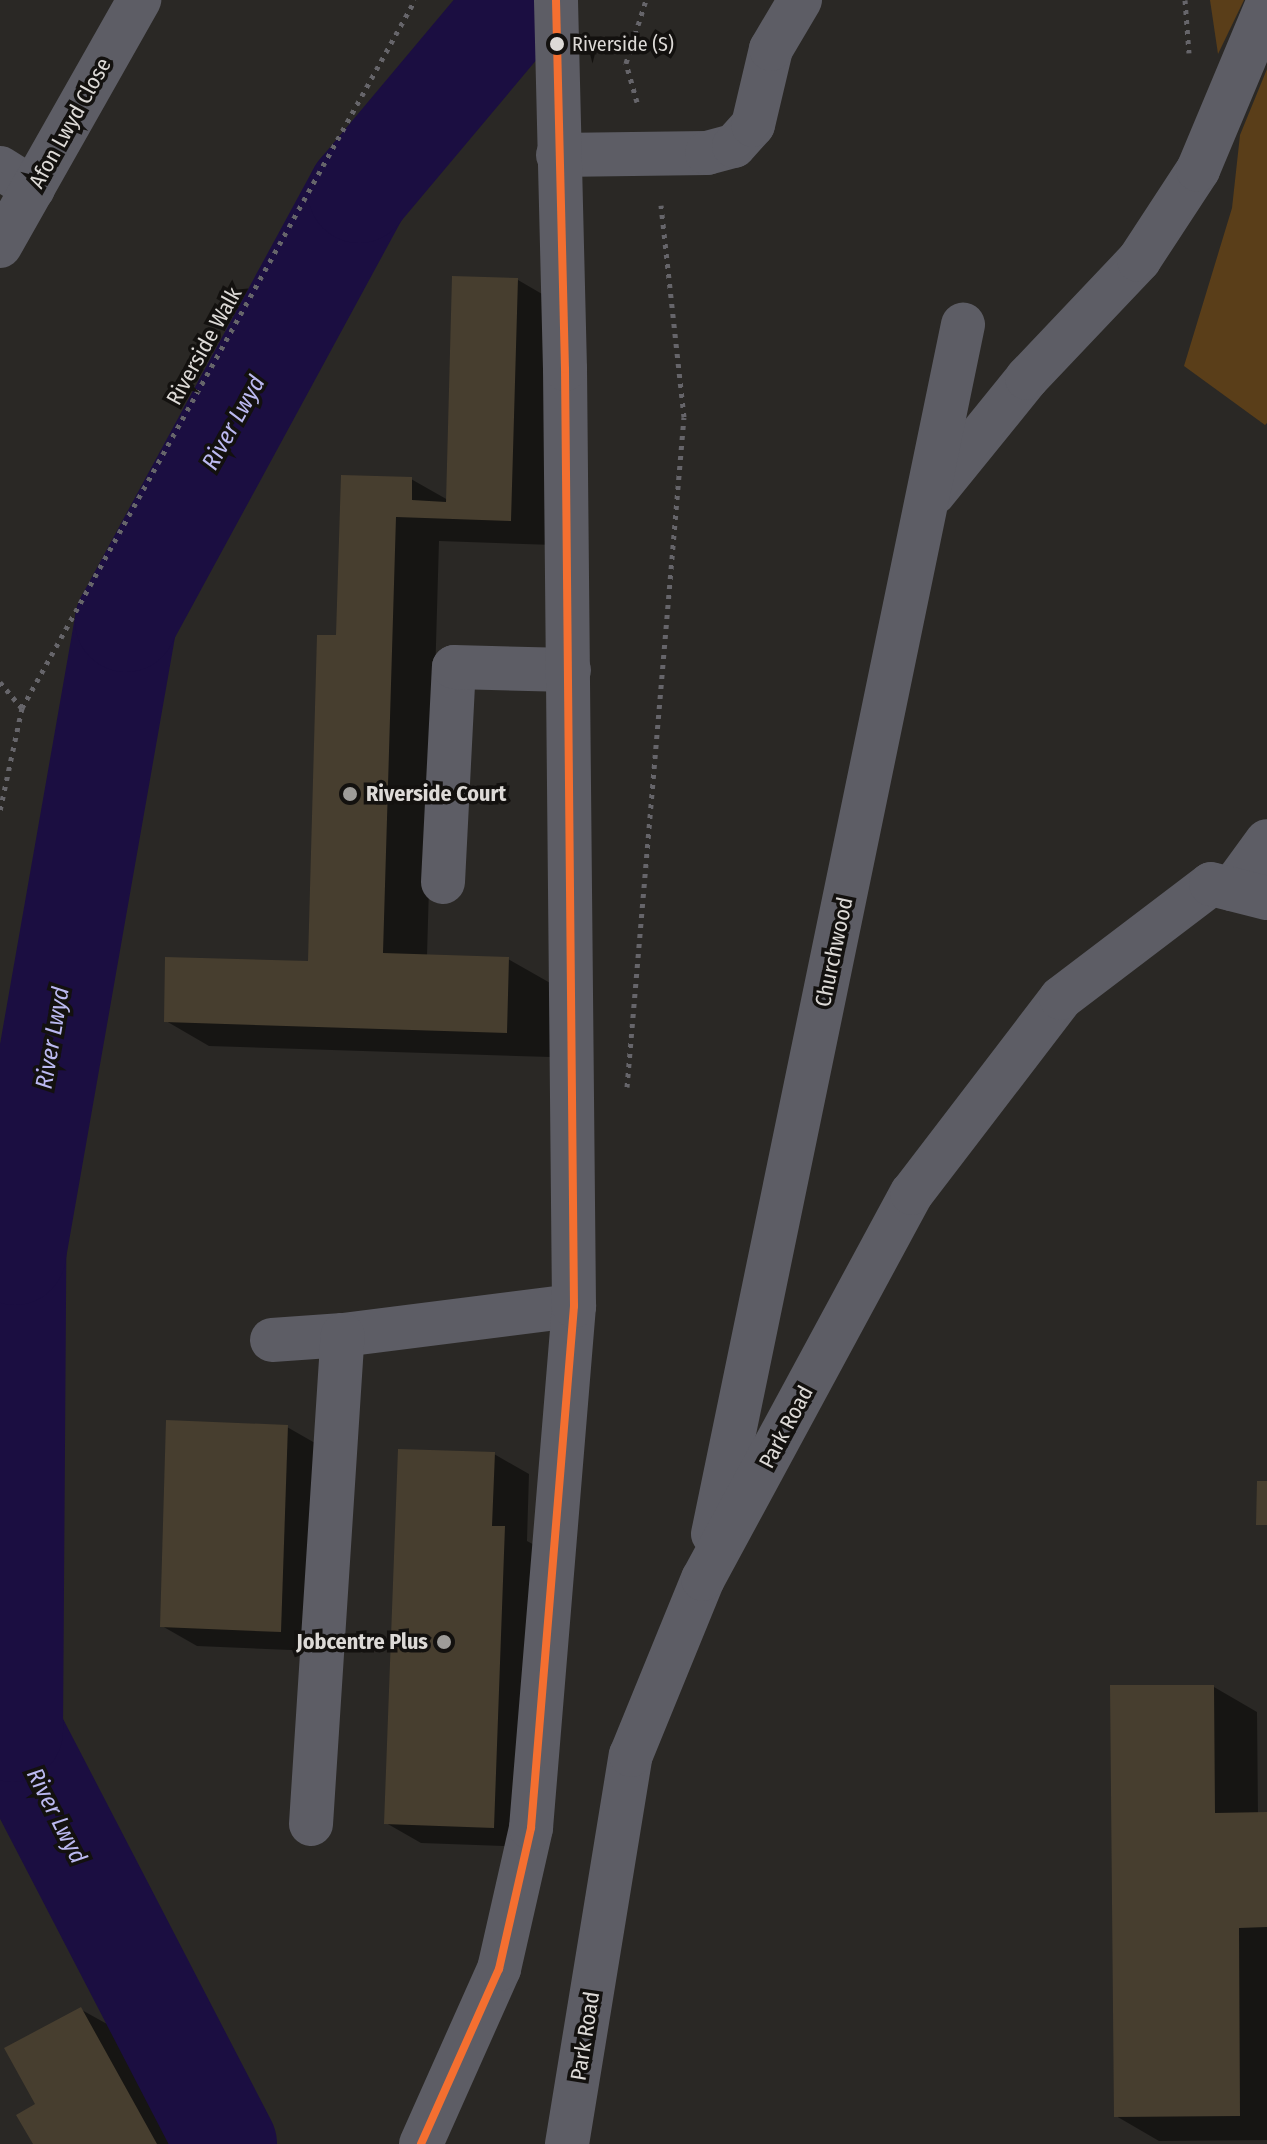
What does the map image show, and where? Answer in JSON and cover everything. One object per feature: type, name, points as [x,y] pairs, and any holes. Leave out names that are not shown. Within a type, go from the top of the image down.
[{"type":"street","name":"Afon Lwyd Close","points":[[0,246],[16,178],[139,0]]},
{"type":"street","points":[[558,155],[707,153],[734,146],[753,125],[771,49],[800,0]]},
{"type":"street","points":[[929,498],[1027,378],[1139,260],[1198,170],[1267,5]]},
{"type":"street","points":[[421,2144],[499,1969],[531,1828],[574,1306],[569,670],[557,16]]},
{"type":"street","name":"Churchwood","points":[[703,1579],[963,325]]},
{"type":"street","points":[[443,882],[454,667],[569,670]]},
{"type":"street","points":[[1249,893],[1267,841]]},
{"type":"street","name":"Park Road","points":[[567,2144],[631,1755],[703,1579],[912,1193],[1061,998],[1211,884],[1249,893]]},
{"type":"street","points":[[272,1340],[343,1335],[574,1306]]},
{"type":"street","points":[[311,1824],[343,1335]]},
{"type":"path","name":"Riverside Walk","points":[[0,811],[22,708],[415,0]]},
{"type":"path","points":[[627,1089],[684,417],[659,187],[626,63],[646,0]]},
{"type":"path","points":[[0,682],[22,708]]},
{"type":"shaded area","points":[[1210,0],[1244,0],[1218,54]]},
{"type":"shaded area","points":[[1267,69],[1265,425],[1184,366],[1232,208],[1240,135]]},
{"type":"building","name":"Riverside Court","points":[[452,276],[518,278],[511,521],[396,517],[383,953],[509,957],[507,1033],[164,1022],[165,957],[308,961],[317,635],[336,635],[341,475],[412,477],[412,500],[446,502]]},
{"type":"building","points":[[166,1420],[288,1425],[281,1632],[160,1627]]},
{"type":"building","points":[[398,1449],[495,1452],[492,1526],[505,1526],[494,1828],[384,1824]]},
{"type":"building","points":[[1257,1481],[1267,1481],[1267,1525],[1256,1525]]},
{"type":"building","points":[[1110,1685],[1214,1685],[1215,1813],[1267,1812],[1267,1927],[1239,1928],[1240,2116],[1114,2117]]},
{"type":"building","points":[[81,2007],[157,2144],[33,2144],[16,2115],[35,2104],[4,2048]]},
{"type":"waterway","name":"River Lwyd","points":[[226,2144],[12,1731],[15,1254],[126,621],[359,192],[520,0]]},
{"type":"transit line","points":[[421,2144],[499,1969],[531,1828],[574,1306],[565,369],[556,0]]},
{"type":"place","name":"Riverside (S)","points":[[557,44]]},
{"type":"place","name":"Riverside Court","points":[[350,794]]},
{"type":"place","name":"Jobcentre Plus","points":[[444,1642]]}]
